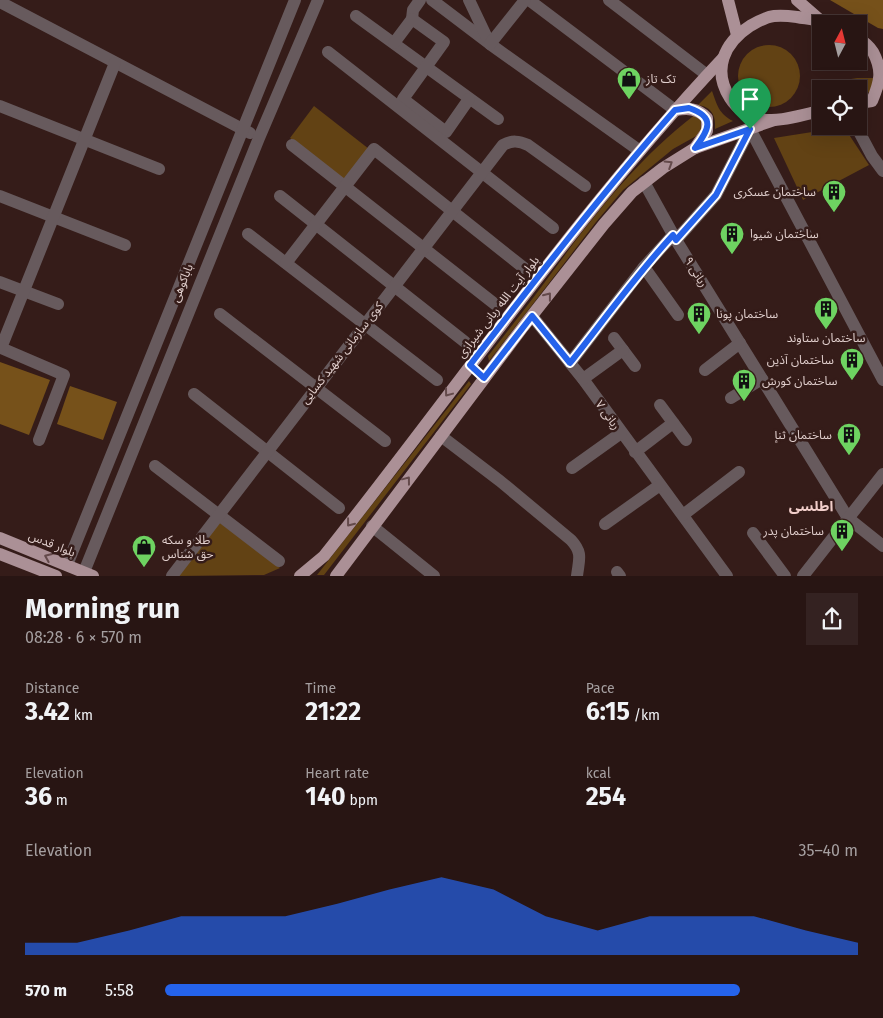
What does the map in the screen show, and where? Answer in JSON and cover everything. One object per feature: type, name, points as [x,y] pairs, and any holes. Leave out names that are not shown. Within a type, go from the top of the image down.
[{"type":"main road","points":[[728,0],[737,35],[759,20],[773,16],[790,16],[812,20]]},
{"type":"main road","points":[[797,0],[815,15]]},
{"type":"main road","name":"بلوار آیت الله ربانی شیرازی","points":[[300,576],[324,556],[607,190],[675,110],[723,58],[728,46],[737,35]]},
{"type":"main road","points":[[868,42],[883,46]]},
{"type":"main road","points":[[868,47],[878,59],[881,70],[878,100]]},
{"type":"main road","points":[[723,58],[723,81],[726,92],[733,102],[751,116],[774,120]]},
{"type":"main road","points":[[675,110],[689,108],[707,118],[707,132],[695,148]]},
{"type":"main road","points":[[336,576],[484,378],[604,224],[632,192],[695,148],[774,120],[812,113]]},
{"type":"main road","points":[[470,365],[484,378]]},
{"type":"main road","name":"بلوار قدس","points":[[0,538],[89,574]]},
{"type":"main road","points":[[0,554],[56,576]]},
{"type":"street","name":"باباکوهی","points":[[67,566],[295,0]]},
{"type":"street","points":[[89,574],[260,138],[318,0]]},
{"type":"street","points":[[394,43],[412,19],[414,10],[420,0]]},
{"type":"street","points":[[432,0],[490,44],[640,151]]},
{"type":"street","points":[[469,0],[490,44]]},
{"type":"street","points":[[490,44],[524,0]]},
{"type":"street","points":[[529,0],[675,110]]},
{"type":"street","points":[[609,0],[707,76]]},
{"type":"street","points":[[0,2],[260,138]]},
{"type":"street","points":[[356,16],[498,119]]},
{"type":"street","points":[[412,19],[444,42],[404,99],[446,132],[469,99]]},
{"type":"street","points":[[328,52],[553,228]]},
{"type":"street","points":[[39,440],[64,375],[0,348],[115,63]]},
{"type":"street","points":[[0,106],[160,169]]},
{"type":"street","points":[[570,363],[644,267],[716,195],[750,129]]},
{"type":"street","points":[[750,129],[883,380]]},
{"type":"street","points":[[861,135],[883,172]]},
{"type":"street","name":"کوی سازمانی شهید کسایی","points":[[172,576],[503,146],[509,142],[519,141],[528,145],[585,186]]},
{"type":"street","points":[[292,145],[496,305]]},
{"type":"street","points":[[286,263],[374,149],[524,268]]},
{"type":"street","name":"ربانی ۹","points":[[644,182],[675,237],[848,518]]},
{"type":"street","points":[[0,196],[125,245]]},
{"type":"street","points":[[280,196],[465,342]]},
{"type":"street","points":[[248,234],[366,323],[437,380]]},
{"type":"street","points":[[644,267],[678,315]]},
{"type":"street","points":[[0,282],[58,304]]},
{"type":"street","points":[[220,314],[385,441]]},
{"type":"street","name":"ربانی ۷","points":[[532,316],[583,380],[727,576]]},
{"type":"street","points":[[614,338],[635,366]]},
{"type":"street","points":[[705,370],[740,343]]},
{"type":"street","points":[[583,380],[623,350]]},
{"type":"street","points":[[730,398],[762,379]]},
{"type":"street","points":[[194,394],[339,508]]},
{"type":"street","points":[[660,405],[686,440]]},
{"type":"street","points":[[635,452],[673,423]]},
{"type":"street","points":[[572,468],[622,434]]},
{"type":"street","points":[[441,436],[500,480],[578,548],[580,554],[577,576]]},
{"type":"street","points":[[155,466],[279,561]]},
{"type":"street","points":[[683,516],[739,472]]},
{"type":"street","points":[[803,576],[883,474]]},
{"type":"street","points":[[605,524],[660,485]]},
{"type":"street","points":[[848,518],[883,546]]},
{"type":"street","points":[[372,526],[434,576]]},
{"type":"street","points":[[753,533],[785,576]]},
{"type":"shaded area","points":[[830,0],[883,0],[883,29],[868,22],[868,15],[856,15]]},
{"type":"shaded area","points":[[763,45],[775,45],[791,54],[798,64],[800,76],[798,88],[791,98],[775,107],[763,107],[752,102],[743,93],[738,82],[738,70],[743,59],[752,50]]},
{"type":"shaded area","points":[[883,78],[883,90],[867,93],[867,80],[851,79]]},
{"type":"shaded area","points":[[712,91],[717,105],[733,121],[715,129],[714,116],[710,110],[698,105]]},
{"type":"shaded area","points":[[314,106],[369,149],[345,180],[290,138]]},
{"type":"shaded area","points":[[696,114],[701,117],[703,126],[698,135],[673,149],[623,190],[596,222],[489,361],[488,356],[585,228],[619,187],[656,149]]},
{"type":"shaded area","points":[[812,132],[812,135],[849,135],[869,165],[803,200],[774,138]]},
{"type":"shaded area","points":[[0,362],[50,380],[29,435],[0,424]]},
{"type":"shaded area","points":[[469,381],[471,384],[324,575],[317,575]]},
{"type":"shaded area","points":[[70,386],[117,402],[103,440],[57,424]]},
{"type":"shaded area","points":[[219,522],[280,568],[264,575],[177,576]]},
{"type":"place","name":"تک تاز","points":[[629,100]]},
{"type":"place","name":"ساختمان عسکری","points":[[834,213]]},
{"type":"place","name":"ساختمان شیوا","points":[[732,255]]},
{"type":"place","name":"ساختمان ستاوند","points":[[826,330]]},
{"type":"place","name":"ساختمان پونا","points":[[699,335]]},
{"type":"place","name":"ساختمان آذین","points":[[852,381]]},
{"type":"place","name":"ساختمان کورش","points":[[744,402]]},
{"type":"place","name":"ساختمان ثنإ","points":[[849,456]]},
{"type":"place","name":"ساختمان پدر","points":[[842,552]]},
{"type":"place","name":"طلا و سکه حق شناس","points":[[144,568]]},
{"type":"district","name":"اطلسی","points":[[811,506]]},
{"type":"route","points":[[689,108],[707,118],[707,132],[695,148],[750,129],[736,160],[716,195],[676,240],[673,235],[644,267],[570,363],[532,316],[484,378],[470,365],[607,190],[675,110],[689,108]]}]
